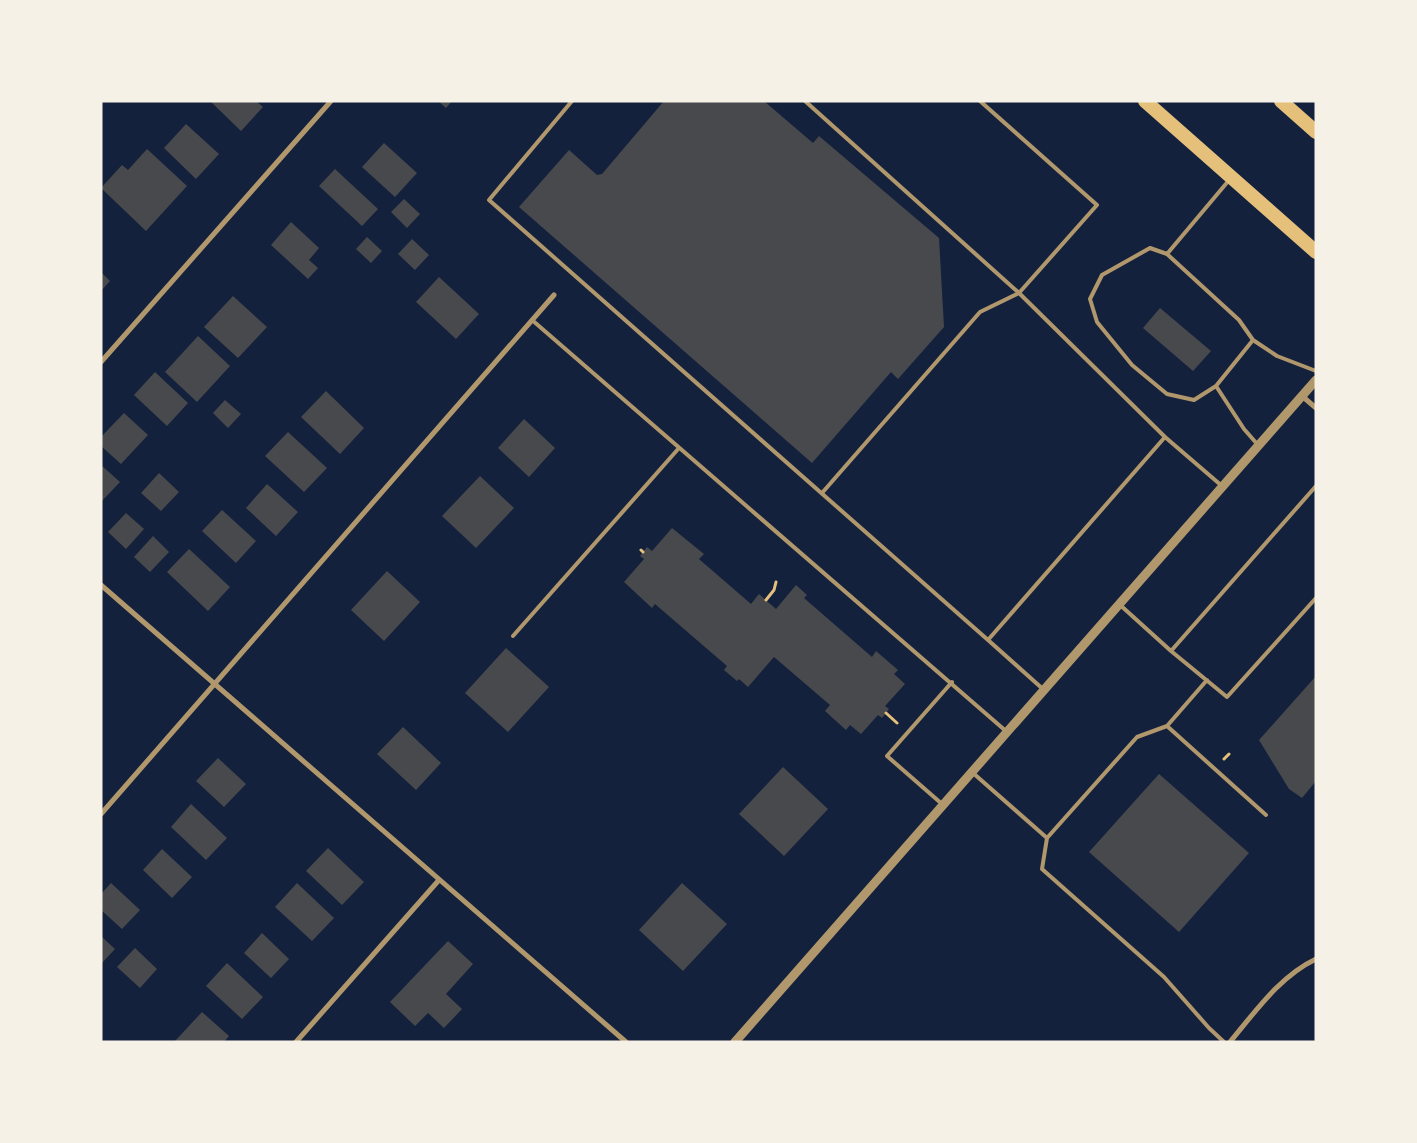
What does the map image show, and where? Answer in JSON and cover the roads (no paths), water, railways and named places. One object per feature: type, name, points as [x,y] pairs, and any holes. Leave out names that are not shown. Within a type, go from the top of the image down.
[{"type":"highway","points":[[1145,101],[1316,252]]},
{"type":"highway","points":[[1281,101],[1316,132]]},
{"type":"street","points":[[101,362],[331,101]]},
{"type":"street","points":[[101,814],[554,295]]},
{"type":"street","points":[[735,1042],[1316,380]]},
{"type":"street","points":[[1302,396],[1316,408]]},
{"type":"street","points":[[101,585],[626,1042]]},
{"type":"street","points":[[296,1042],[439,880]]},
{"type":"street","points":[[1230,1042],[1292,974],[1316,959]]},
{"type":"lane","points":[[572,101],[489,200],[1044,690]]},
{"type":"lane","points":[[804,101],[1019,293],[1165,436],[1222,486]]},
{"type":"lane","points":[[822,493],[980,312],[1019,293],[1097,205],[980,101]]},
{"type":"lane","points":[[1167,254],[1231,177]]},
{"type":"lane","points":[[1253,340],[1216,386],[1194,400],[1167,394],[1132,366],[1097,322],[1090,299],[1102,275],[1150,248],[1167,254],[1239,320],[1253,340],[1278,356],[1316,371]]},
{"type":"lane","points":[[532,320],[952,682],[1007,732]]},
{"type":"lane","points":[[1216,386],[1244,429],[1258,444]]},
{"type":"lane","points":[[988,640],[1165,436]]},
{"type":"lane","points":[[513,636],[679,448]]},
{"type":"lane","points":[[1171,652],[1316,486]]},
{"type":"lane","points":[[1119,604],[1171,652],[1227,697],[1316,598]]},
{"type":"lane","points":[[1207,680],[1167,726],[1137,737],[1047,838],[1042,869],[1164,977],[1209,1028],[1224,1042]]},
{"type":"lane","points":[[944,805],[887,756],[952,682]]},
{"type":"lane","points":[[1167,726],[1266,815]]},
{"type":"lane","points":[[972,772],[1047,838]]}]
